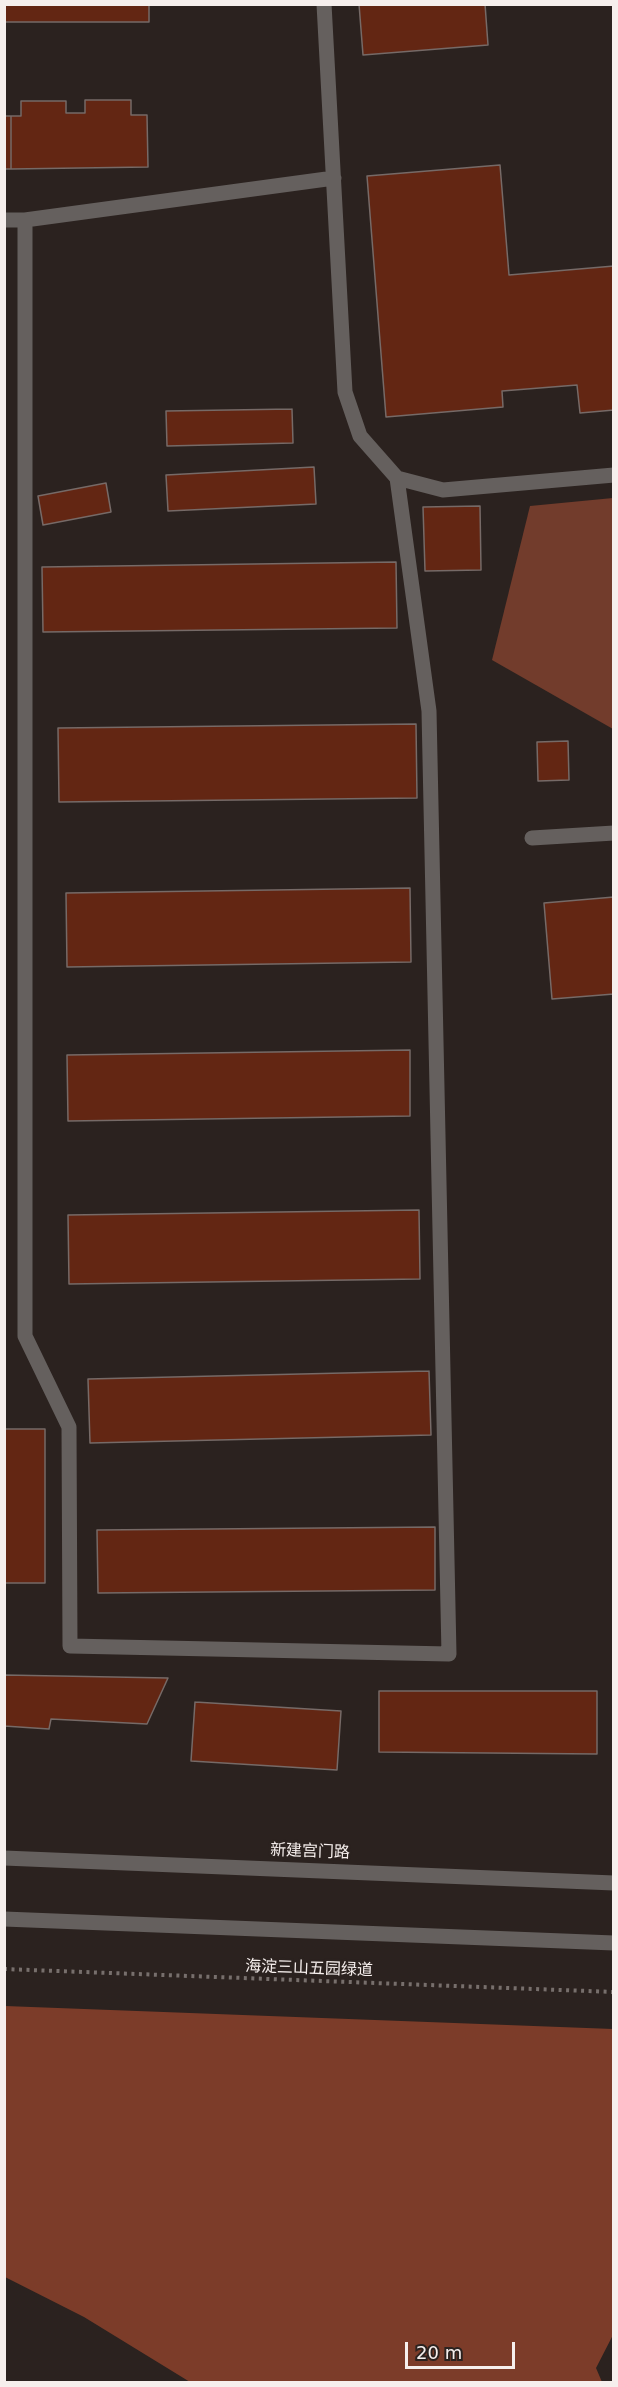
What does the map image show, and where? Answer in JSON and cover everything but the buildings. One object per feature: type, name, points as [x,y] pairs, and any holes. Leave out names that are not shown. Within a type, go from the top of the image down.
[{"type":"street","points":[[25,220],[25,1336],[69,1427],[70,1646],[449,1654],[429,711],[397,478],[360,436],[345,392],[324,4]]},
{"type":"street","points":[[4,220],[25,220],[334,178]]},
{"type":"street","points":[[397,478],[443,490],[614,475]]},
{"type":"street","points":[[532,838],[614,833]]},
{"type":"street","name":"新建宫门路","points":[[4,1858],[614,1883]]},
{"type":"street","points":[[4,1919],[614,1943]]},
{"type":"path","name":"海淀三山五园绿道","points":[[4,1969],[614,1992]]},
{"type":"shaded area","points":[[614,498],[613,729],[492,660],[530,506]]},
{"type":"shaded area","points":[[5,2006],[613,2029],[614,2333],[596,2368],[602,2382],[190,2382],[84,2317],[5,2277]]}]
